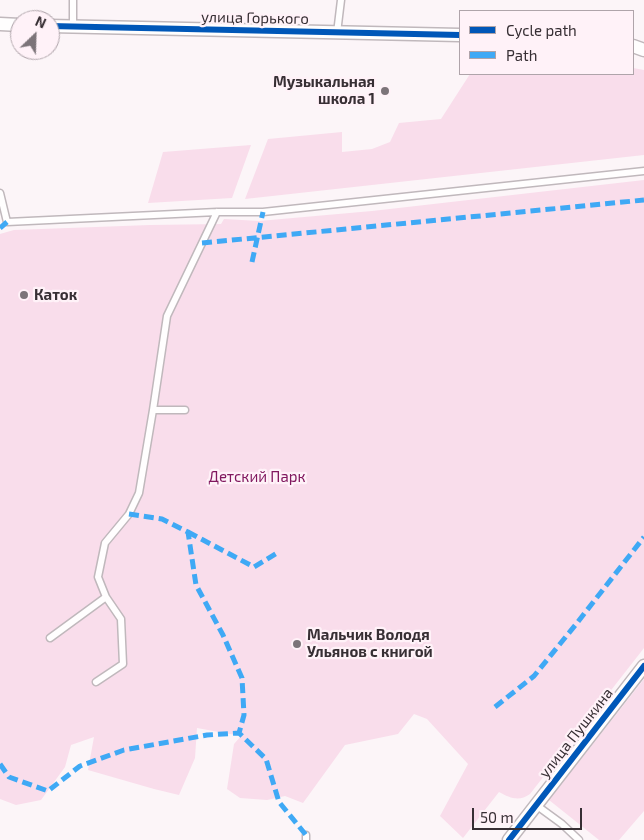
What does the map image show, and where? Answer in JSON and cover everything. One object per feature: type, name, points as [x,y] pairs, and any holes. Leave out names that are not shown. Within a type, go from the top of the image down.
[{"type":"street","name":"улица Горького","points":[[60,26],[459,36]]},
{"type":"street","name":"улица Пушкина","points":[[509,840],[644,666]]},
{"type":"lane","points":[[73,0],[73,26]]},
{"type":"lane","points":[[337,33],[341,0]]},
{"type":"lane","points":[[0,193],[7,222],[217,212],[262,212],[644,170]]},
{"type":"lane","points":[[96,682],[122,664],[121,619],[106,596],[98,577],[105,543],[129,514],[139,493],[166,316],[217,212]]},
{"type":"lane","points":[[153,410],[185,410]]},
{"type":"lane","points":[[50,638],[106,596]]},
{"type":"lane","points":[[536,806],[562,824],[579,840]]},
{"type":"green space","points":[[634,68],[644,70],[644,155],[245,199],[268,139],[342,132],[342,152],[372,149],[390,142],[399,123],[441,119],[469,75],[634,75]]},
{"type":"green space","points":[[251,145],[232,198],[148,203],[163,152]]},
{"type":"green space","name":"Детский Парк","points":[[644,180],[644,648],[530,794],[522,798],[514,798],[499,792],[463,838],[440,816],[468,764],[427,719],[414,714],[398,734],[345,745],[303,803],[285,796],[267,800],[240,798],[227,789],[234,744],[241,736],[197,728],[195,758],[179,795],[88,770],[94,737],[71,745],[65,767],[41,800],[16,805],[0,799],[0,234],[14,230],[221,224],[224,219],[259,221],[372,211]]},
{"type":"green space","points":[[644,679],[644,811],[619,840],[599,840],[549,800]]},
{"type":"marked path","points":[[202,243],[644,200]]},
{"type":"marked path","points":[[252,262],[263,212]]},
{"type":"marked path","points":[[0,228],[7,222]]},
{"type":"marked path","points":[[129,514],[162,519],[188,532],[196,585],[223,635],[242,678],[244,715],[239,733],[266,759],[279,802],[306,835]]},
{"type":"marked path","points":[[188,532],[254,567],[277,553]]},
{"type":"marked path","points":[[495,707],[534,676],[644,537]]},
{"type":"marked path","points":[[0,764],[9,777],[48,791],[80,766],[124,750],[207,735],[239,733]]},
{"type":"cycle path","points":[[60,26],[459,35]]},
{"type":"cycle path","points":[[509,840],[644,666]]},
{"type":"place","name":"Музыкальная школа 1","points":[[385,91]]},
{"type":"place","name":"Каток","points":[[24,295]]},
{"type":"place","name":"Мальчик Володя Ульянов с книгой","points":[[297,644]]}]
